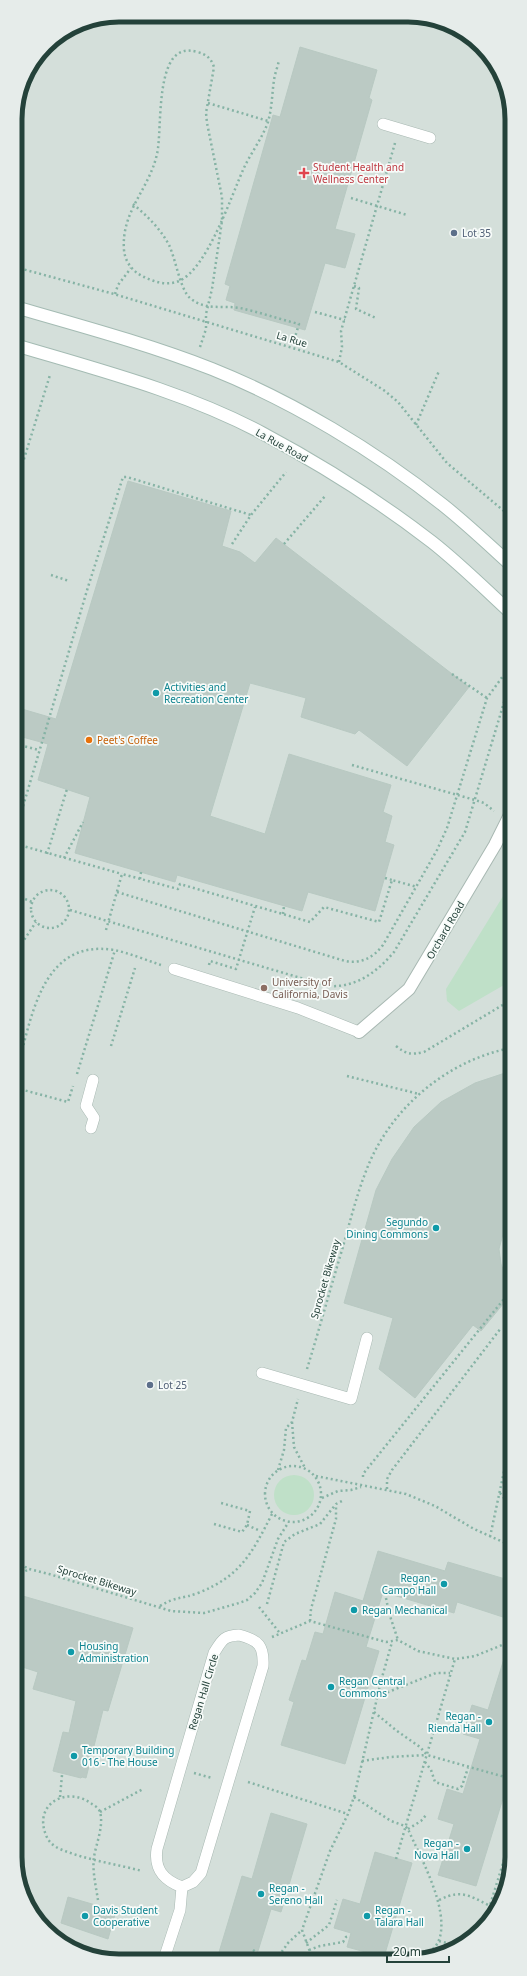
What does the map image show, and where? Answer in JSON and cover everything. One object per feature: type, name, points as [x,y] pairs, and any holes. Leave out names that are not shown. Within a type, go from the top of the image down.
[{"type":"main road","points":[[22,309],[154,348],[212,369],[325,425],[384,461],[444,505],[505,560]]},
{"type":"main road","name":"La Rue Road","points":[[22,347],[170,393],[261,433],[333,473],[380,504],[433,543],[505,607]]},
{"type":"main road","name":"Orchard Road","points":[[359,1032],[409,990],[434,950],[505,826]]},
{"type":"lane","points":[[383,124],[430,138]]},
{"type":"lane","points":[[174,969],[298,1008],[359,1032]]},
{"type":"lane","points":[[91,1128],[94,1118],[86,1106],[93,1080]]},
{"type":"lane","points":[[262,1373],[351,1399],[367,1338]]},
{"type":"lane","name":"Regan Hall Circle","points":[[182,1887],[170,1883],[161,1874],[155,1860],[214,1653],[223,1639],[230,1636],[239,1635],[252,1638],[260,1646]]},
{"type":"lane","points":[[166,1954],[180,1910],[182,1887],[193,1882],[201,1873],[263,1666],[263,1656],[260,1646]]},
{"type":"path","points":[[200,347],[206,329],[208,307],[222,221],[222,190],[207,123],[208,103],[214,76],[212,60],[207,56],[185,49],[177,53],[167,72],[162,92],[160,137],[157,155],[150,176],[133,204],[126,222],[124,237],[126,259],[131,268],[141,276],[154,282],[164,283],[180,280],[199,263],[222,221],[244,168],[268,121],[274,80],[279,60]]},
{"type":"path","points":[[208,103],[268,121]]},
{"type":"path","points":[[339,362],[342,347],[342,331],[399,128]]},
{"type":"path","points":[[352,198],[407,215]]},
{"type":"path","points":[[133,204],[151,220],[168,244],[178,268],[184,291],[189,297],[208,307],[239,308],[299,324],[292,347]]},
{"type":"path","points":[[114,294],[118,285],[131,268]]},
{"type":"path","name":"La Rue","points":[[22,269],[114,294],[339,362],[385,391],[398,402],[447,463],[505,512]]},
{"type":"path","points":[[354,286],[359,288],[356,309],[376,318]]},
{"type":"path","points":[[315,312],[345,320]]},
{"type":"path","points":[[416,425],[439,371]]},
{"type":"path","points":[[22,465],[50,375]]},
{"type":"path","points":[[232,544],[251,515],[286,472]]},
{"type":"path","points":[[22,808],[48,717],[123,477],[251,515]]},
{"type":"path","points":[[284,544],[326,495]]},
{"type":"path","points":[[51,575],[69,581]]},
{"type":"path","points":[[452,674],[488,698]]},
{"type":"path","points":[[117,892],[354,963],[365,961],[376,954],[383,945],[443,838],[488,698],[505,674]]},
{"type":"path","points":[[70,910],[328,986],[338,987],[353,983],[371,975],[384,964],[394,952],[465,832],[505,699]]},
{"type":"path","points":[[22,746],[38,750]]},
{"type":"path","points":[[352,765],[475,800],[490,807],[505,823]]},
{"type":"path","points":[[47,854],[67,789]]},
{"type":"path","points":[[64,858],[83,822]]},
{"type":"path","points":[[22,846],[178,889],[180,884],[310,922],[324,907],[379,922],[392,880]]},
{"type":"path","points":[[140,879],[141,872]]},
{"type":"path","points":[[106,930],[122,874]]},
{"type":"path","points":[[384,878],[416,887]]},
{"type":"path","points":[[56,890],[63,894],[67,899],[70,910],[68,917],[58,926],[47,927],[36,922],[32,913],[32,902],[41,892],[56,890]]},
{"type":"path","points":[[22,898],[32,902]]},
{"type":"path","points":[[283,914],[284,906]]},
{"type":"path","points":[[239,960],[255,907]]},
{"type":"path","points":[[22,943],[36,922]]},
{"type":"path","points":[[22,1053],[38,997],[49,974],[64,960],[80,952],[96,949],[115,950],[174,969]]},
{"type":"path","points":[[22,1090],[68,1102],[115,950]]},
{"type":"path","points":[[111,1046],[135,968]]},
{"type":"path","points":[[396,1046],[405,1053],[412,1055],[424,1052],[505,1004]]},
{"type":"path","name":"Sprocket Bikeway","points":[[316,1476],[306,1468],[294,1447],[292,1422],[368,1166],[383,1138],[398,1116],[419,1094],[443,1076],[471,1060],[505,1049]]},
{"type":"path","points":[[347,1076],[419,1094]]},
{"type":"path","points":[[363,1477],[363,1474],[505,1298]]},
{"type":"path","points":[[387,1489],[387,1479],[392,1470],[501,1328]]},
{"type":"path","name":"Sprocket Bikeway","points":[[272,1514],[267,1507],[265,1490],[268,1481],[278,1470],[284,1450],[286,1428],[292,1422]]},
{"type":"path","points":[[278,1470],[295,1466],[306,1468]]},
{"type":"path","points":[[490,1537],[505,1468]]},
{"type":"path","points":[[316,1476],[352,1482],[362,1486],[387,1489],[429,1503],[490,1537],[505,1543]]},
{"type":"path","points":[[160,1606],[171,1599],[196,1594],[226,1580],[239,1568],[246,1558],[272,1514],[288,1523],[297,1523],[306,1520],[319,1507],[322,1498],[321,1488],[316,1476]]},
{"type":"path","points":[[322,1498],[338,1491],[351,1490],[362,1486]]},
{"type":"path","points":[[500,1493],[505,1499]]},
{"type":"path","points":[[267,1604],[284,1542],[295,1534],[320,1524],[336,1504],[344,1500]]},
{"type":"path","points":[[214,1524],[242,1532],[247,1525],[250,1511],[221,1503]]},
{"type":"path","points":[[310,1621],[311,1609],[336,1518],[336,1504]]},
{"type":"path","name":"Sprocket Bikeway","points":[[22,1565],[29,1569],[160,1606],[171,1611],[204,1613],[247,1600],[255,1593],[262,1583],[278,1539],[288,1523]]},
{"type":"path","points":[[247,1525],[258,1530]]},
{"type":"path","points":[[22,1573],[29,1569]]},
{"type":"path","points":[[386,1598],[389,1614],[398,1640],[418,1651],[455,1659],[475,1656],[505,1644]]},
{"type":"path","points":[[259,1607],[279,1632]]},
{"type":"path","points":[[260,1646],[279,1632],[310,1621],[392,1642],[398,1640]]},
{"type":"path","points":[[280,1954],[288,1943],[302,1930],[330,1851],[348,1814],[354,1797],[392,1642]]},
{"type":"path","points":[[396,1858],[455,1659]]},
{"type":"path","points":[[378,1696],[436,1673],[450,1673]]},
{"type":"path","points":[[374,1712],[397,1731],[420,1746],[427,1755]]},
{"type":"path","points":[[362,1761],[390,1756],[427,1755],[468,1768],[505,1777]]},
{"type":"path","points":[[425,1762],[431,1770],[435,1782],[458,1789],[462,1786],[468,1768]]},
{"type":"path","points":[[180,1768],[228,1783]]},
{"type":"path","points":[[60,1797],[62,1775]]},
{"type":"path","points":[[248,1782],[348,1814]]},
{"type":"path","points":[[100,1812],[143,1789]]},
{"type":"path","points":[[98,1900],[94,1859],[98,1841],[100,1812],[86,1799],[72,1796],[60,1797],[51,1803],[44,1814],[43,1829],[48,1841],[59,1849],[94,1859],[143,1871]]},
{"type":"path","points":[[354,1797],[391,1821],[405,1826],[408,1829],[439,1900],[441,1927],[439,1941],[430,1952]]},
{"type":"path","points":[[408,1829],[421,1821],[427,1814]]},
{"type":"path","points":[[488,1912],[505,1857]]},
{"type":"path","points":[[439,1900],[452,1893],[464,1894],[490,1906]]},
{"type":"path","points":[[306,1943],[329,1925],[337,1900]]},
{"type":"path","points":[[302,1930],[310,1954]]},
{"type":"path","points":[[309,1950],[320,1946],[343,1942],[346,1937],[350,1936]]},
{"type":"path","points":[[439,1941],[451,1944]]},
{"type":"path","points":[[253,1950],[259,1954]]},
{"type":"shaded area","name":"University of California, Davis","points":[[408,22],[427,24],[439,27],[457,35],[477,50],[489,65],[495,76],[500,88],[504,106],[505,1864],[498,1894],[489,1911],[477,1926],[451,1944],[433,1951],[421,1953],[119,1954],[100,1952],[88,1949],[70,1941],[46,1921],[35,1906],[29,1894],[23,1870],[22,112],[29,82],[35,70],[46,55],[70,35],[94,25],[106,23]]},
{"type":"green space","points":[[505,893],[505,985],[459,1011],[447,1001],[446,989]]},
{"type":"green space","points":[[298,1475],[305,1478],[311,1484],[314,1495],[313,1503],[305,1512],[298,1515],[290,1515],[283,1512],[275,1503],[274,1491],[277,1484],[286,1476]]},
{"type":"building","name":"Student Health and Wellness Center","points":[[300,47],[377,70],[369,98],[372,100],[335,229],[355,234],[345,268],[325,263],[305,330],[234,310],[235,303],[226,300],[230,286],[225,284],[273,115],[280,117]]},
{"type":"building","name":"Activities and Recreation Center","points":[[128,481],[231,511],[222,546],[240,552],[255,563],[276,538],[469,687],[407,766],[359,730],[355,734],[301,717],[306,698],[250,683],[210,816],[265,834],[289,754],[391,785],[383,812],[392,816],[385,842],[394,845],[375,911],[308,892],[302,911],[177,875],[175,882],[75,853],[90,797],[38,780],[48,744],[22,737],[22,709],[56,719]]},
{"type":"building","name":"Segundo Dining Commons","points":[[505,1073],[505,1231],[499,1249],[501,1264],[505,1274],[505,1302],[481,1331],[473,1325],[415,1398],[379,1369],[393,1318],[344,1303],[376,1190],[392,1159],[414,1127],[441,1102],[475,1083]]},
{"type":"building","points":[[378,1551],[445,1571],[448,1562],[505,1579],[505,1618],[457,1602],[454,1613],[383,1592],[366,1647],[379,1651],[345,1764],[281,1745],[294,1702],[289,1700],[302,1660],[306,1661],[315,1632],[323,1634],[335,1592],[363,1601]]},
{"type":"building","name":"Housing Administration","points":[[22,1596],[133,1628],[108,1711],[103,1710],[86,1778],[53,1771],[63,1732],[69,1733],[76,1701],[33,1689],[38,1672],[22,1667]]},
{"type":"building","points":[[505,1656],[505,1792],[476,1886],[438,1875],[454,1824],[438,1819],[447,1789],[463,1794],[480,1739],[463,1734],[472,1705],[488,1710]]},
{"type":"building","name":"Regan - Sereno Hall","points":[[271,1813],[307,1824],[281,1912],[271,1909],[258,1951],[253,1950],[252,1954],[219,1954],[242,1876],[252,1879]]},
{"type":"building","name":"Regan - Talara Hall","points":[[375,1852],[412,1863],[385,1954],[373,1954],[347,1947],[351,1933],[334,1928],[343,1899],[360,1904]]},
{"type":"building","name":"Davis Student Cooperative","points":[[68,1897],[116,1911],[108,1939],[61,1923]]},
{"type":"place","name":"Student Health and Wellness Center","points":[[304,173]]},
{"type":"place","name":"Lot 35","points":[[454,233]]},
{"type":"place","name":"Activities and Recreation Center","points":[[156,693]]},
{"type":"place","name":"Peet's Coffee","points":[[89,740]]},
{"type":"place","name":"University of California, Davis","points":[[264,988]]},
{"type":"place","name":"Segundo Dining Commons","points":[[436,1228]]},
{"type":"place","name":"Lot 25","points":[[150,1385]]},
{"type":"place","name":"Regan - Campo Hall","points":[[444,1584]]},
{"type":"place","name":"Regan Mechanical","points":[[354,1610]]},
{"type":"place","name":"Housing Administration","points":[[71,1652]]},
{"type":"place","name":"Regan Central Commons","points":[[331,1687]]},
{"type":"place","name":"Regan - Rienda Hall","points":[[489,1722]]},
{"type":"place","name":"Temporary Building 016 - The House","points":[[74,1756]]},
{"type":"place","name":"Regan - Nova Hall","points":[[467,1849]]},
{"type":"place","name":"Regan - Sereno Hall","points":[[261,1894]]},
{"type":"place","name":"Davis Student Cooperative","points":[[85,1916]]},
{"type":"place","name":"Regan - Talara Hall","points":[[367,1916]]}]
